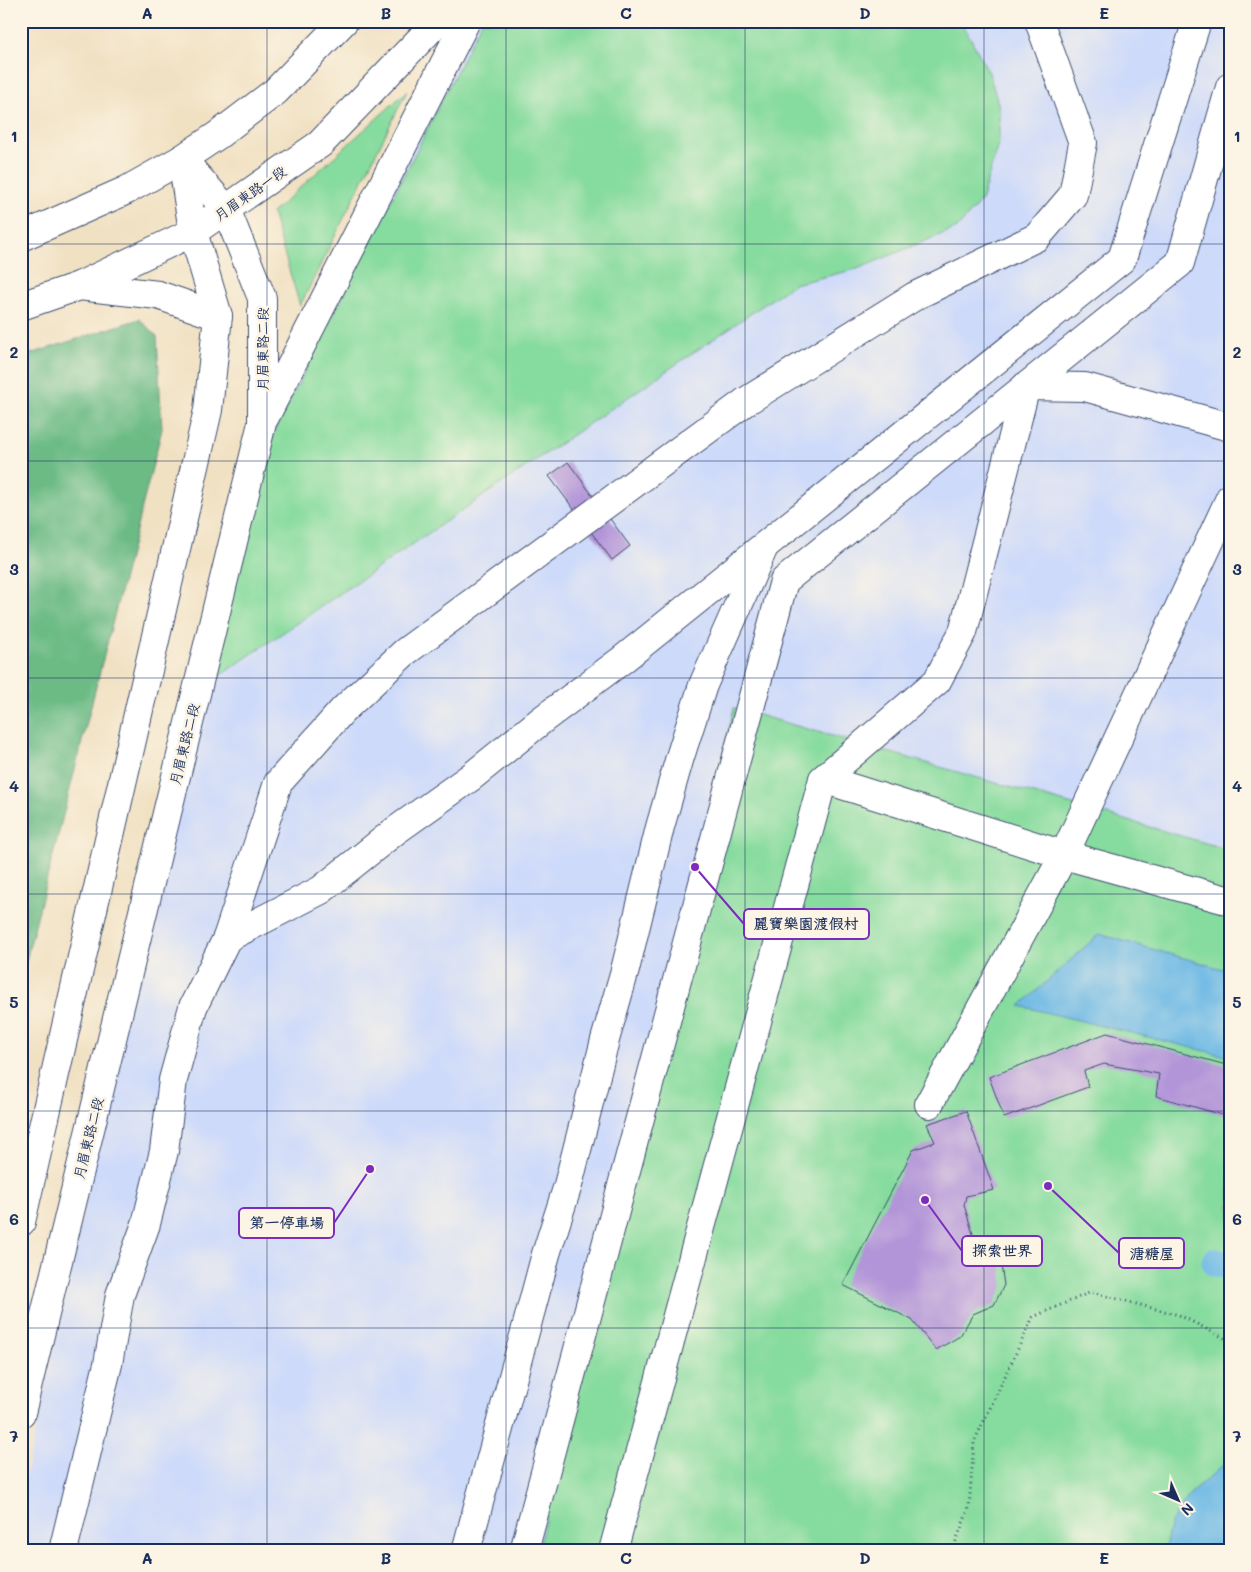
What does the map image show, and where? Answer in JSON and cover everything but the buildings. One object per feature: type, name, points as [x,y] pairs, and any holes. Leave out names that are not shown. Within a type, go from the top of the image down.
[{"type":"street","points":[[21,237],[126,190],[182,159],[218,135],[276,91],[344,21]]},
{"type":"street","name":"月眉東路一段","points":[[21,306],[79,286],[192,232],[226,210],[320,144],[438,21]]},
{"type":"street","points":[[262,423],[466,21]]},
{"type":"street","points":[[63,1551],[108,1364],[120,1295],[146,1224],[164,1150],[173,1080],[190,1016],[193,1006],[227,938],[278,783],[343,710],[405,652],[745,402],[915,296],[1037,237],[1073,196],[1083,143],[1039,21]]},
{"type":"street","points":[[227,938],[321,890],[395,831],[471,777],[543,719],[622,660],[1122,259],[1197,21]]},
{"type":"street","points":[[524,1551],[784,581],[1180,263],[1230,87]]},
{"type":"street","points":[[21,1222],[208,410],[218,316],[192,232],[182,159]]},
{"type":"street","name":"月眉東路二段","points":[[21,1413],[262,423],[262,298],[226,210],[182,159]]},
{"type":"street","points":[[79,286],[158,295],[218,316]]},
{"type":"street","points":[[1026,386],[1085,387],[1230,427]]},
{"type":"street","points":[[613,1551],[823,779],[937,681],[963,632],[1026,386]]},
{"type":"street","points":[[929,1104],[1064,855],[1230,498]]},
{"type":"street","points":[[466,1551],[546,1254],[568,1185],[625,970],[660,827],[680,757],[703,684],[765,544]]},
{"type":"street","points":[[823,779],[1064,855],[1230,901]]},
{"type":"path","points":[[952,1551],[969,1508],[974,1442],[1033,1317],[1091,1292],[1179,1316],[1230,1341]]},
{"type":"shaded area","points":[[478,21],[1230,21],[1230,1551],[21,1551],[21,1496],[129,1003],[270,427]]},
{"type":"green space","points":[[482,21],[957,21],[965,28],[989,73],[999,107],[999,141],[981,201],[957,228],[857,269],[794,284],[209,683],[274,432]]},
{"type":"green space","points":[[407,91],[300,306],[272,213]]},
{"type":"green space","points":[[139,319],[157,336],[162,429],[21,980],[21,357]]},
{"type":"green space","points":[[734,708],[1230,850],[1230,1551],[538,1551]]},
{"type":"water","points":[[1099,934],[1230,971],[1230,1057],[1020,1006]]},
{"type":"water","points":[[1230,1459],[1230,1551],[1154,1551],[1165,1548],[1171,1523],[1190,1494]]},
{"type":"waterway","points":[[1216,1262],[1230,1266]]},
{"type":"place","name":"麗寶樂園渡假村","points":[[695,867]]},
{"type":"place","name":"第一停車場","points":[[370,1169]]},
{"type":"place","name":"溏糖屋","points":[[1048,1186]]},
{"type":"place","name":"探索世界","points":[[925,1200]]}]
